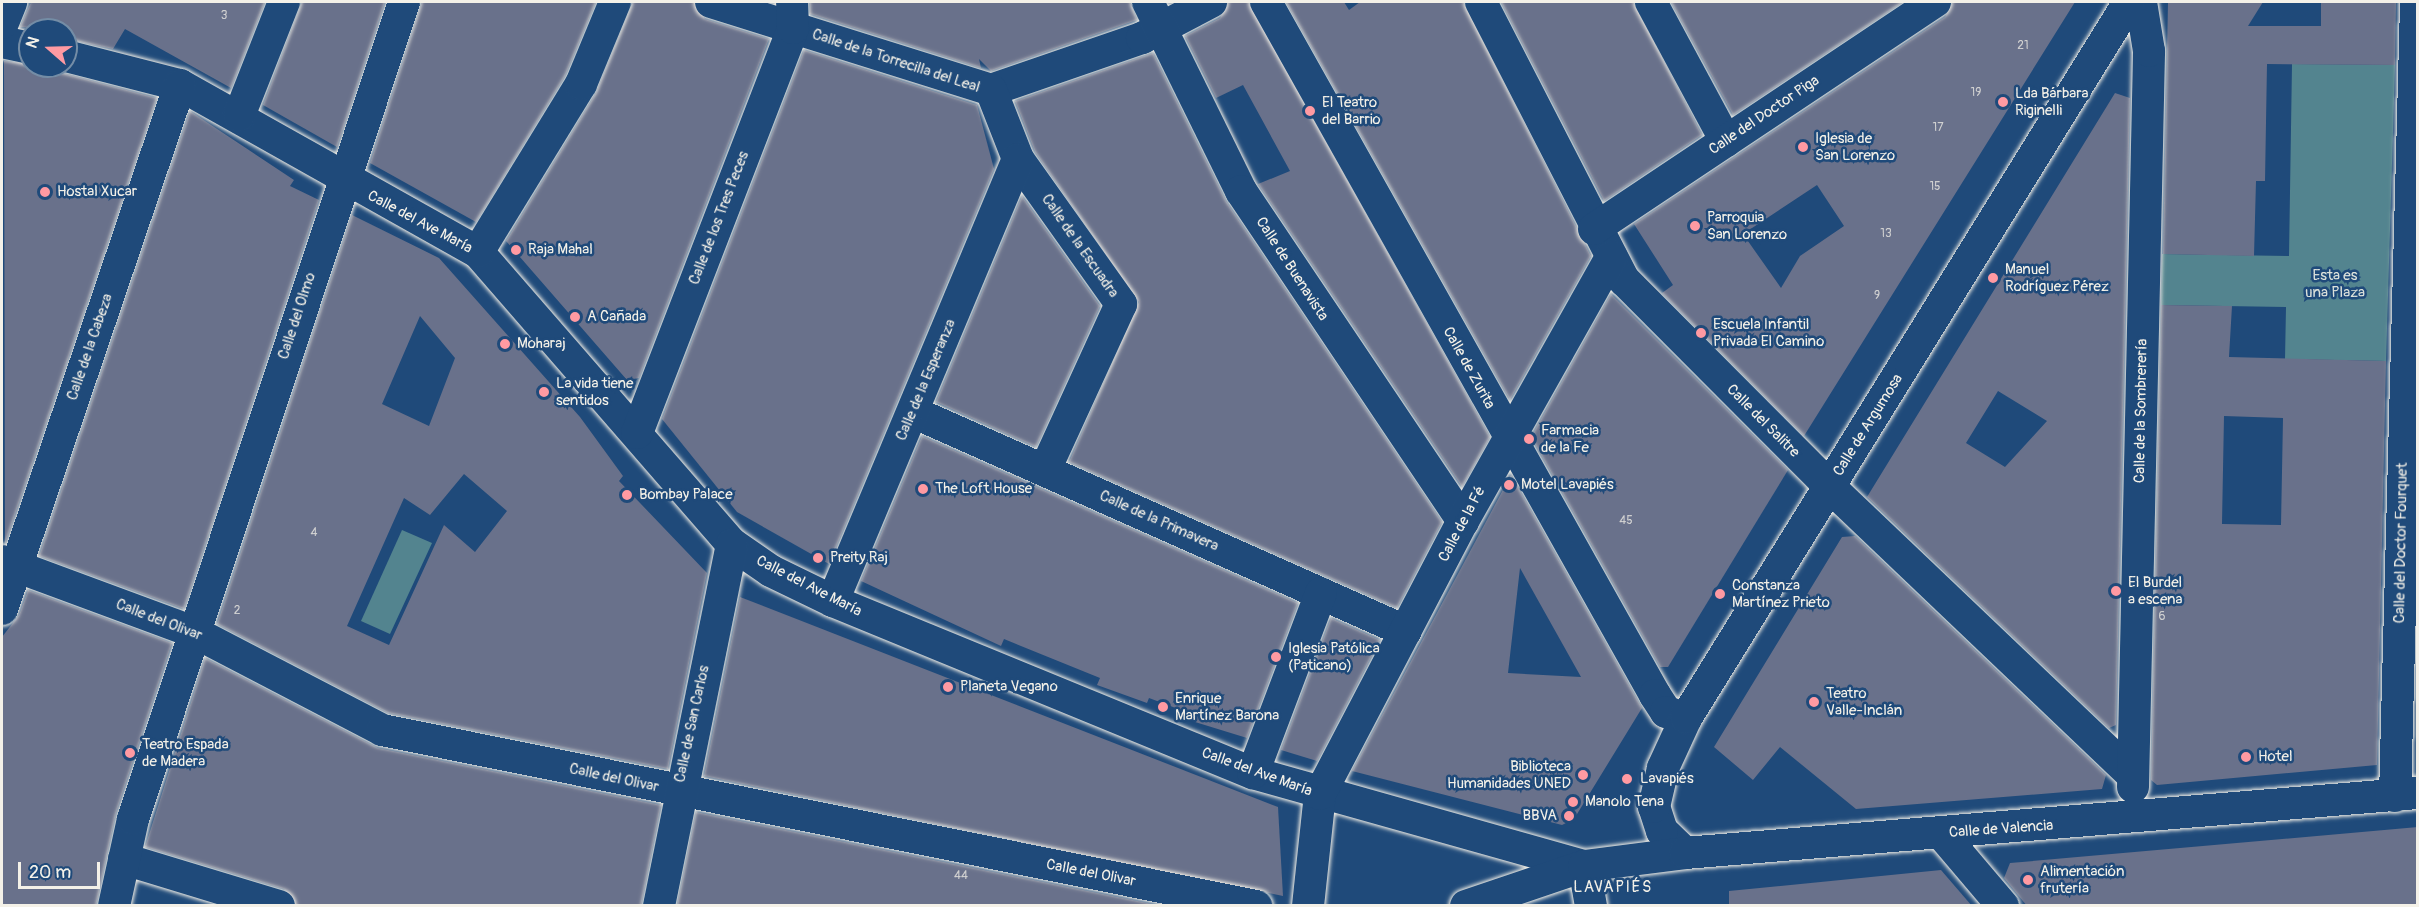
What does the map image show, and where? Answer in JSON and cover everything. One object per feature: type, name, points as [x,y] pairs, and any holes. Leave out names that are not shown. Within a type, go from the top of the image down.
[{"type":"street","points":[[2,22],[10,2]]},
{"type":"street","points":[[239,116],[284,2]]},
{"type":"street","name":"Calle del Olmo","points":[[114,906],[124,859],[194,632],[341,179],[404,2]]},
{"type":"street","points":[[478,252],[581,84],[615,2]]},
{"type":"street","name":"Calle de la Torrecilla del Leal","points":[[711,2],[792,15],[991,90],[1153,15],[1211,2]]},
{"type":"street","name":"Calle de Zurita","points":[[1266,2],[1508,438],[1654,694],[1666,712],[1686,718]]},
{"type":"street","name":"Calle del Salitre","points":[[1481,2],[1594,230],[1611,257],[1651,309],[1830,487],[2132,775]]},
{"type":"street","points":[[1651,2],[1726,141]]},
{"type":"street","name":"Calle del Doctor Piga","points":[[1594,230],[1935,2]]},
{"type":"street","name":"Calle de Argumosa","points":[[1685,853],[1662,831],[1654,807],[1663,768],[1686,718],[2129,2]]},
{"type":"street","name":"Calle de la Sombrerería","points":[[2135,820],[2132,775],[2150,51],[2141,2]]},
{"type":"street","name":"Calle de los Tres Peces","points":[[637,433],[792,15]]},
{"type":"street","name":"Calle de Buenavista","points":[[1153,15],[1241,191],[1463,521]]},
{"type":"street","name":"Calle del Doctor Fourquet","points":[[2406,794],[2416,18]]},
{"type":"street","points":[[2,42],[18,45]]},
{"type":"street","name":"Calle del Ave María","points":[[78,59],[180,85],[239,116],[341,179],[478,252],[732,544],[833,601],[1253,773],[1320,794],[1584,866]]},
{"type":"street","name":"Calle de la Cabeza","points":[[2,609],[8,563],[180,85]]},
{"type":"street","name":"Calle de la Escuadra","points":[[991,90],[1018,159],[1121,304],[1045,470]]},
{"type":"street","name":"Calle de la Esperanza","points":[[833,601],[1018,159]]},
{"type":"street","name":"Calle de la Fé","points":[[1320,794],[1463,521],[1611,257]]},
{"type":"street","name":"Calle de la Primavera","points":[[913,412],[1405,631]]},
{"type":"street","name":"Calle de San Carlos","points":[[659,906],[678,791],[732,544]]},
{"type":"street","name":"Calle del Olivar","points":[[8,563],[194,632],[382,730],[1256,906]]},
{"type":"street","points":[[1253,773],[1321,593]]},
{"type":"street","points":[[1308,906],[1320,794]]},
{"type":"street","name":"Calle de Valencia","points":[[1584,866],[1685,853],[2135,820],[2406,794]]},
{"type":"street","points":[[1941,833],[2002,906]]},
{"type":"street","points":[[124,859],[279,906]]},
{"type":"street","points":[[1466,906],[1584,866],[1591,906]]},
{"type":"green space","name":"Esta es una Plaza","points":[[2292,64],[2395,65],[2386,361],[2285,359],[2286,307],[2161,305],[2162,254],[2289,256]]},
{"type":"green space","points":[[402,530],[432,543],[390,634],[361,621]]},
{"type":"building","points":[[31,2],[265,2],[231,88],[125,29],[113,49],[78,42],[78,18],[24,18]]},
{"type":"building","points":[[302,2],[385,2],[337,147],[263,105]]},
{"type":"building","points":[[422,2],[596,2],[565,76],[476,222],[370,163]]},
{"type":"building","points":[[633,2],[694,2],[705,19],[769,39],[639,378],[627,380],[506,241],[596,93]]},
{"type":"building","points":[[810,2],[1130,2],[1137,20],[991,71],[979,59],[981,68],[810,14]]},
{"type":"building","points":[[1229,2],[1248,2],[1490,437],[1462,487],[1258,184],[1290,171],[1243,85],[1216,98],[1185,36],[1220,18]]},
{"type":"building","points":[[1286,2],[1344,2],[1349,10],[1360,2],[1463,2],[1591,256],[1510,400]]},
{"type":"building","points":[[1501,2],[1633,2],[1702,135],[1604,201]]},
{"type":"building","points":[[1671,2],[1903,2],[1733,115]]},
{"type":"building","points":[[1953,2],[2075,2],[1804,436],[1662,293],[1673,285],[1634,224],[1945,17]],"holes":[[[1817,185],[1844,226],[1800,256],[1781,288],[1743,234]]]},
{"type":"building","points":[[2168,2],[2263,2],[2248,26],[2321,26],[2321,2],[2396,2],[2395,65],[2267,64],[2265,181],[2256,181],[2254,256],[2163,254]]},
{"type":"building","points":[[804,50],[977,105],[994,169],[829,564],[737,512],[662,419]]},
{"type":"building","points":[[1153,53],[1226,201],[1442,522],[1397,608],[1069,462],[1139,302],[1035,152],[1015,101]]},
{"type":"building","points":[[4,61],[18,62],[18,78],[78,77],[157,98],[5,544]]},
{"type":"building","points":[[2115,93],[2130,98],[2116,725],[2109,728],[1867,497]],"holes":[[[1998,391],[2047,421],[2005,467],[1966,443]]]},
{"type":"building","points":[[190,111],[294,180],[290,186],[319,200],[184,609],[39,556]]},
{"type":"building","points":[[1022,196],[1100,306],[1036,447],[936,402]]},
{"type":"building","points":[[352,215],[439,258],[580,417],[623,476],[619,481],[707,573],[668,769],[388,713],[217,624]],"holes":[[[420,316],[455,358],[429,426],[382,404]],[[464,474],[507,511],[475,552],[444,525],[389,645],[347,626],[404,498],[430,515]]]},
{"type":"building","points":[[1611,294],[1788,470],[1668,667],[1660,667],[1531,437]]},
{"type":"building","points":[[2161,305],[2232,306],[2229,357],[2386,361],[2377,765],[2157,785],[2151,780]],"holes":[[[2224,416],[2283,418],[2281,525],[2222,524]]]},
{"type":"building","points":[[922,436],[1298,603],[1247,738],[1195,722],[1197,716],[1149,698],[1147,703],[1097,685],[1100,678],[1004,639],[1001,646],[861,581]]},
{"type":"building","points":[[1511,475],[1642,708],[1574,819],[1562,825],[1352,771]],"holes":[[[1520,568],[1581,677],[1508,673]]]},
{"type":"building","points":[[1855,536],[2106,775],[2102,789],[1856,809],[1780,747],[1753,780],[1714,747],[1842,537]]},
{"type":"building","points":[[28,590],[172,643],[116,813],[96,906],[2,906],[2,637],[19,615]]},
{"type":"building","points":[[740,597],[1278,807],[1283,896],[704,776]]},
{"type":"building","points":[[1331,618],[1380,640],[1317,761],[1281,750]]},
{"type":"building","points":[[205,658],[378,748],[661,805],[641,906],[296,906],[284,889],[145,847]]},
{"type":"building","points":[[696,812],[1162,906],[677,906]]},
{"type":"building","points":[[2418,827],[2418,906],[2027,906],[2004,878],[2010,863]]},
{"type":"building","points":[[1941,870],[1972,906],[1729,906],[1729,891]]},
{"type":"place","name":"Lda Bárbara Riginelli","points":[[2003,102]]},
{"type":"place","name":"El Teatro del Barrio","points":[[1310,111]]},
{"type":"place","name":"Iglesia de San Lorenzo","points":[[1803,147]]},
{"type":"place","name":"Hostal Xucar","points":[[45,192]]},
{"type":"place","name":"Parroquia San Lorenzo","points":[[1695,226]]},
{"type":"place","name":"Raja Mahal","points":[[516,250]]},
{"type":"place","name":"Manuel Rodríguez Pérez","points":[[1993,278]]},
{"type":"place","name":"A Cañada","points":[[575,317]]},
{"type":"place","name":"Escuela Infantil Privada El Camino","points":[[1701,333]]},
{"type":"place","name":"Moharaj","points":[[505,344]]},
{"type":"place","name":"La vida tiene sentidos","points":[[544,392]]},
{"type":"place","name":"Farmacia de la Fe","points":[[1529,439]]},
{"type":"place","name":"Motel Lavapiés","points":[[1509,485]]},
{"type":"place","name":"The Loft House","points":[[923,489]]},
{"type":"place","name":"Bombay Palace","points":[[627,495]]},
{"type":"place","name":"Preity Raj","points":[[818,558]]},
{"type":"place","name":"El Burdel a escena","points":[[2116,591]]},
{"type":"place","name":"Constanza Martínez Prieto","points":[[1720,594]]},
{"type":"place","name":"Iglesia Patólica (Paticano)","points":[[1276,657]]},
{"type":"place","name":"Planeta Vegano","points":[[948,687]]},
{"type":"place","name":"Teatro Valle-Inclán","points":[[1814,702]]},
{"type":"place","name":"Enrique Martínez Barona","points":[[1163,707]]},
{"type":"place","name":"Teatro Espada de Madera","points":[[130,753]]},
{"type":"place","name":"Hotel","points":[[2246,757]]},
{"type":"place","name":"Biblioteca Humanidades UNED","points":[[1583,775]]},
{"type":"place","name":"Lavapiés","points":[[1627,779]]},
{"type":"place","name":"Manolo Tena","points":[[1573,802]]},
{"type":"place","name":"BBVA","points":[[1569,816]]},
{"type":"place","name":"Alimentación frutería","points":[[2028,880]]},
{"type":"district","name":"LAVAPIÉS","points":[[1613,887]]}]
